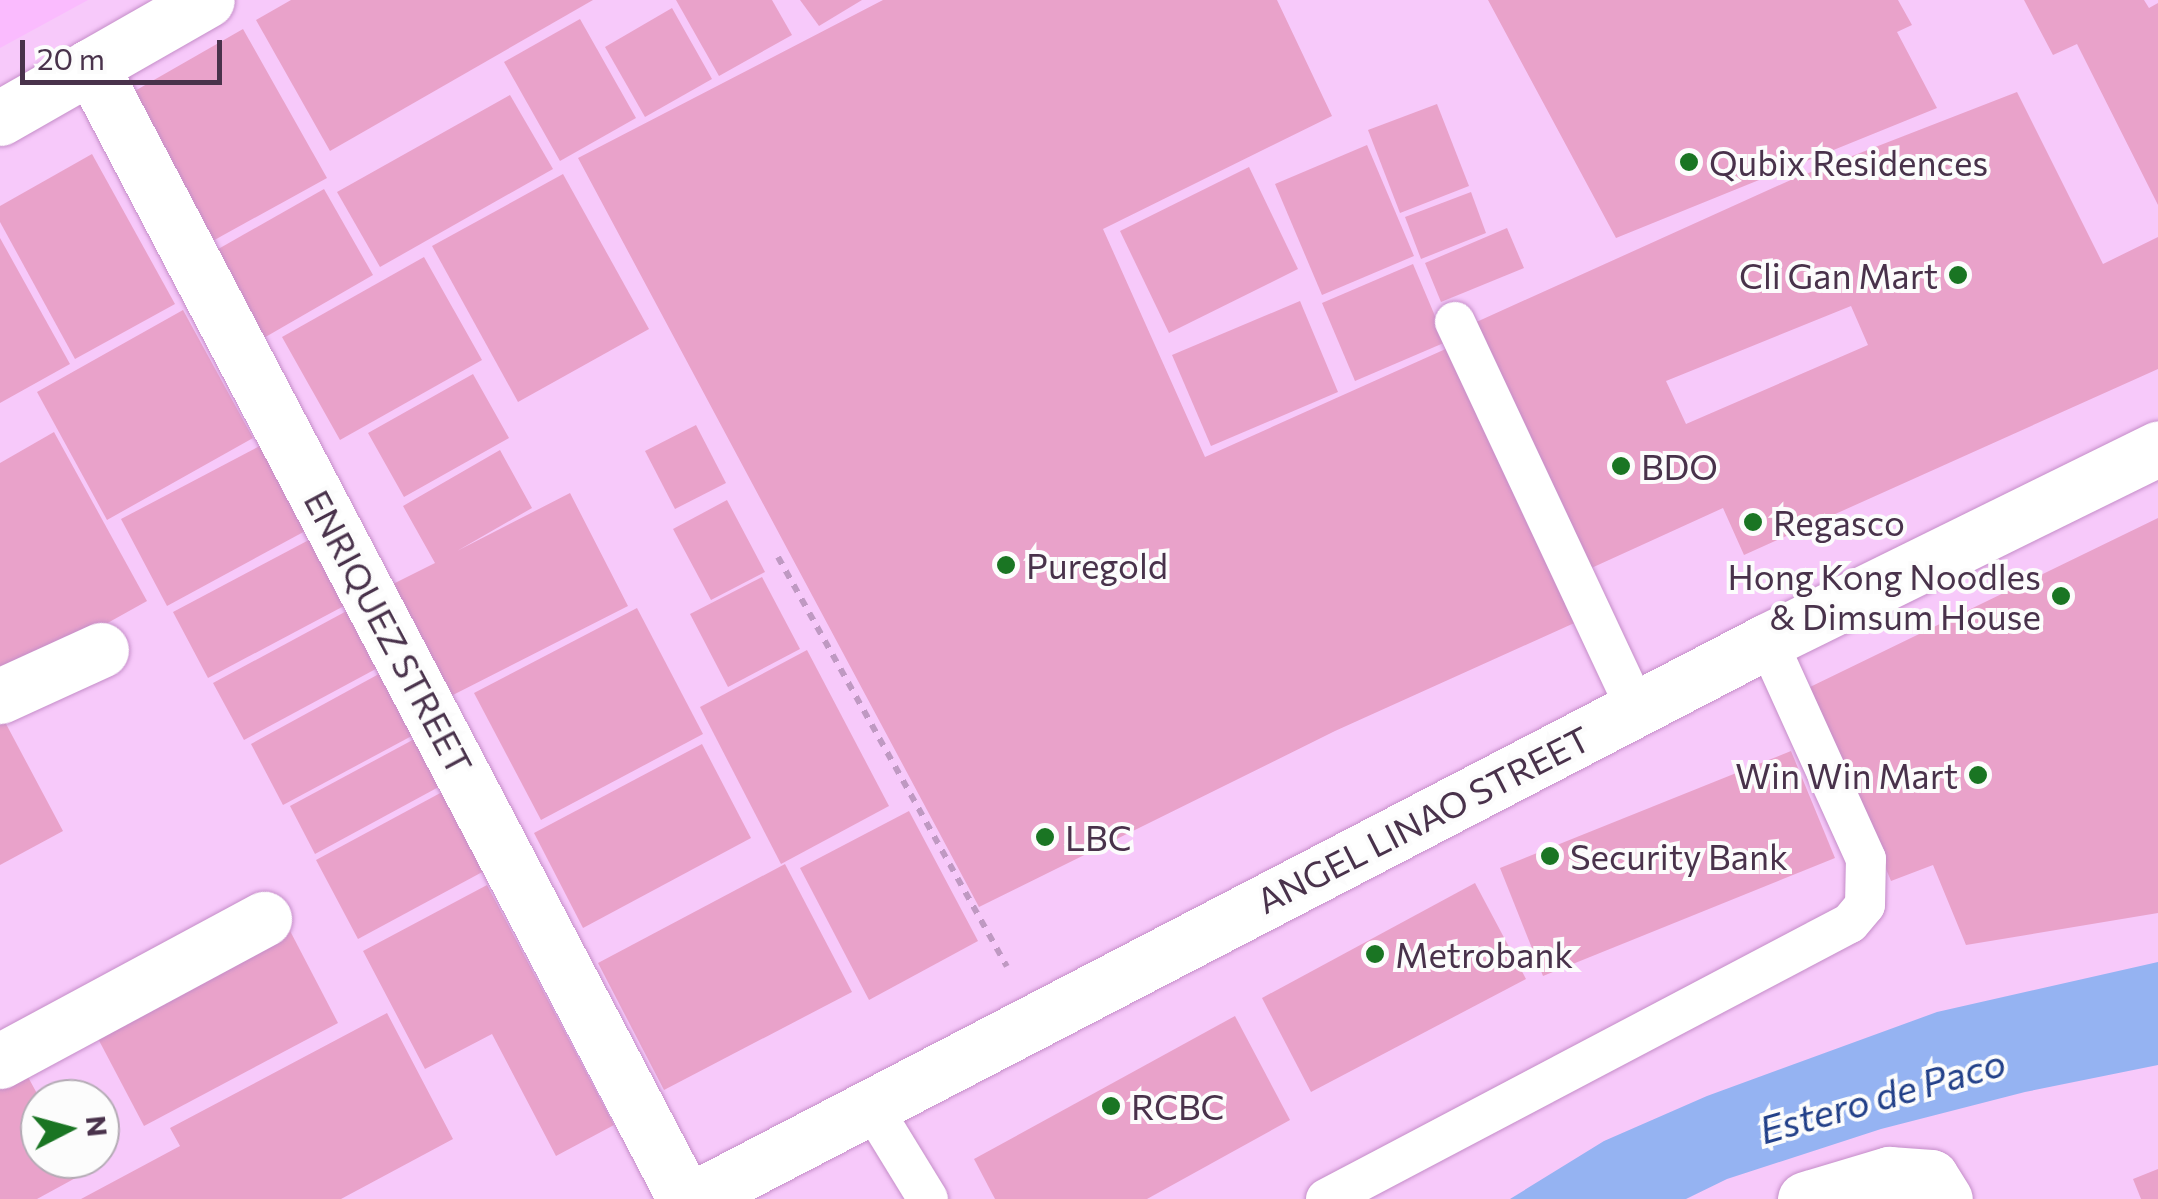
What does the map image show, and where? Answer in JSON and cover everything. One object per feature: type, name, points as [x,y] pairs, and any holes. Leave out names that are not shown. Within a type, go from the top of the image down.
[{"type":"street","points":[[0,118],[207,0]]},
{"type":"street","name":"ENRIQUEZ STREET","points":[[91,66],[685,1199]]},
{"type":"street","name":"ANGEL LINAO STREET","points":[[693,1199],[1636,708],[2158,449]]},
{"type":"street","points":[[0,696],[101,650]]},
{"type":"street","points":[[0,1061],[264,919]]},
{"type":"street","points":[[1805,1199],[1889,1174],[1931,1177],[1945,1199]]},
{"type":"lane","points":[[1456,322],[1636,708]]},
{"type":"lane","points":[[1326,1199],[1850,923],[1865,905],[1866,859],[1767,641]]},
{"type":"lane","points":[[871,1106],[928,1199]]},
{"type":"path","points":[[778,557],[1036,1020]]},
{"type":"shaded area","points":[[0,0],[88,0],[0,48]]},
{"type":"water","name":"Estero de Paco","points":[[2158,962],[2158,1065],[2025,1092],[1881,1129],[1727,1179],[1686,1199],[1510,1199],[1604,1141],[1707,1096],[1937,1012]]},
{"type":"building","points":[[291,0],[593,0],[330,151],[256,20]]},
{"type":"building","points":[[676,0],[772,0],[792,35],[719,76]]},
{"type":"building","points":[[800,0],[862,0],[819,26]]},
{"type":"building","name":"Puregold","points":[[883,0],[1277,0],[1332,116],[1103,229],[1205,457],[1459,343],[1581,620],[1335,731],[979,907],[578,158]]},
{"type":"building","name":"Qubix Residences","points":[[1488,0],[1898,0],[1912,25],[1897,32],[1937,108],[1616,238]]},
{"type":"building","points":[[2024,0],[2144,0],[2149,8],[2158,3],[2158,205],[2077,44],[2053,55]]},
{"type":"building","points":[[672,8],[712,79],[645,117],[605,47]]},
{"type":"building","points":[[580,19],[636,118],[560,161],[504,62]]},
{"type":"building","points":[[243,29],[327,178],[209,243],[126,96]]},
{"type":"building","points":[[2017,92],[2103,264],[2158,237],[2158,369],[1744,555],[1723,508],[1587,570],[1472,324],[1793,179]],"holes":[[[1851,306],[1868,345],[1686,424],[1666,381]]]},
{"type":"building","points":[[510,95],[553,169],[380,267],[337,192]]},
{"type":"building","points":[[1437,104],[1469,186],[1400,213],[1368,130]]},
{"type":"building","points":[[1367,145],[1414,256],[1322,295],[1275,184]]},
{"type":"building","points":[[92,154],[175,304],[75,359],[0,222],[0,206]]},
{"type":"building","points":[[1249,167],[1298,269],[1169,333],[1120,231]]},
{"type":"building","points":[[563,174],[649,329],[518,402],[432,246]]},
{"type":"building","points":[[324,189],[373,275],[262,339],[213,252]]},
{"type":"building","points":[[1471,192],[1486,233],[1421,259],[1405,217]]},
{"type":"building","points":[[1507,228],[1524,268],[1441,302],[1425,263]]},
{"type":"building","points":[[0,238],[70,364],[0,403]]},
{"type":"building","points":[[424,257],[482,360],[340,440],[282,337]]},
{"type":"building","points":[[1413,264],[1446,342],[1355,381],[1322,303]]},
{"type":"building","points":[[1300,301],[1338,392],[1211,446],[1172,355]]},
{"type":"building","points":[[183,310],[253,438],[107,520],[37,392]]},
{"type":"building","points":[[473,374],[509,438],[404,497],[368,433]]},
{"type":"building","points":[[696,425],[726,483],[675,509],[645,451]]},
{"type":"building","points":[[54,432],[147,601],[0,683],[0,463]]},
{"type":"building","points":[[275,438],[320,523],[167,606],[121,519]]},
{"type":"building","points":[[500,450],[532,508],[457,551],[570,493],[628,606],[451,696],[393,584],[435,563],[403,506]]},
{"type":"building","points":[[727,500],[765,572],[711,600],[673,529]]},
{"type":"building","name":"Win Win Mart","points":[[2158,518],[2158,913],[1966,945],[1933,865],[1891,881],[1810,687]]},
{"type":"building","points":[[324,532],[359,598],[208,678],[173,612]]},
{"type":"building","points":[[762,577],[800,649],[728,687],[690,614]]},
{"type":"building","points":[[354,607],[385,664],[244,740],[213,683]]},
{"type":"building","points":[[637,608],[703,734],[541,820],[474,693]]},
{"type":"building","points":[[807,650],[889,806],[781,864],[700,707]]},
{"type":"building","points":[[388,669],[421,731],[283,805],[251,744]]},
{"type":"building","points":[[5,722],[63,831],[0,865],[0,725]]},
{"type":"building","points":[[420,736],[446,783],[315,854],[290,806]]},
{"type":"building","points":[[702,744],[751,838],[583,928],[534,833]]},
{"type":"building","points":[[1791,751],[1835,858],[1543,976],[1500,868]]},
{"type":"building","points":[[444,791],[486,870],[358,939],[316,860]]},
{"type":"building","points":[[909,811],[978,941],[869,1000],[800,868]]},
{"type":"building","points":[[785,864],[852,992],[664,1090],[598,963]]},
{"type":"building","points":[[1475,883],[1526,979],[1311,1092],[1262,998]]},
{"type":"building","points":[[487,885],[614,1125],[556,1156],[492,1034],[425,1069],[363,951]]},
{"type":"building","points":[[288,927],[338,1023],[144,1126],[94,1031]]},
{"type":"building","points":[[387,1013],[453,1139],[341,1199],[81,1199],[180,1146],[170,1128]]},
{"type":"building","points":[[1235,1016],[1290,1120],[1147,1199],[995,1199],[974,1159]]},
{"type":"building","points":[[22,1066],[29,1079],[20,1079],[20,1179],[74,1179],[37,1199],[0,1199],[0,1077]]},
{"type":"building","points":[[2158,1169],[2158,1199],[2141,1199],[2133,1179]]},
{"type":"place","name":"Qubix Residences","points":[[1689,162]]},
{"type":"place","name":"Cli Gan Mart","points":[[1958,275]]},
{"type":"place","name":"BDO","points":[[1621,466]]},
{"type":"place","name":"Regasco","points":[[1753,522]]},
{"type":"place","name":"Puregold","points":[[1006,565]]},
{"type":"place","name":"Hong Kong Noodles & Dimsum House","points":[[2061,596]]},
{"type":"place","name":"Win Win Mart","points":[[1978,775]]},
{"type":"place","name":"LBC","points":[[1045,837]]},
{"type":"place","name":"Security Bank","points":[[1550,856]]},
{"type":"place","name":"Metrobank","points":[[1375,954]]},
{"type":"place","name":"RCBC","points":[[1111,1106]]}]
